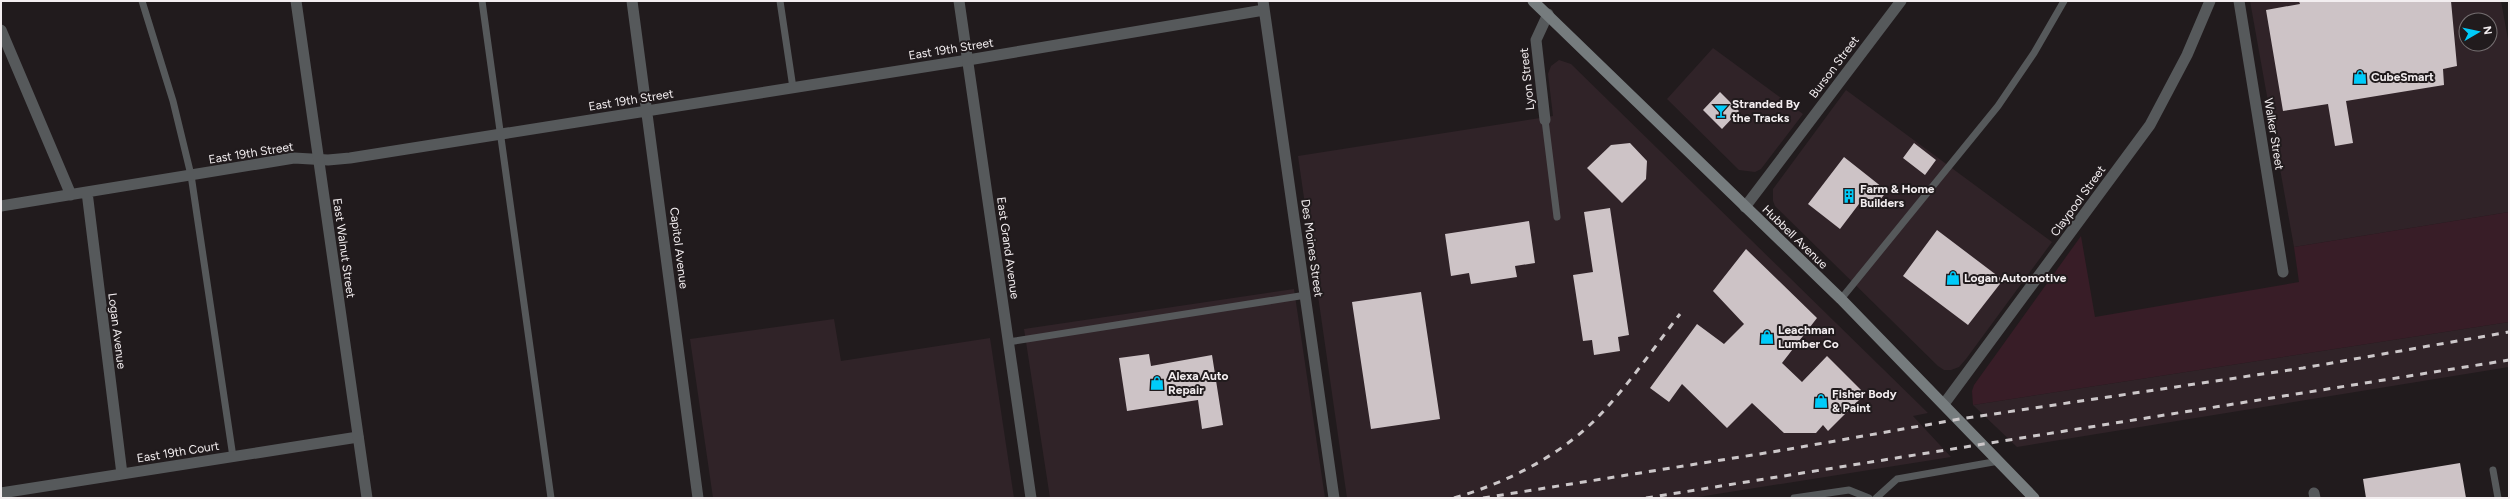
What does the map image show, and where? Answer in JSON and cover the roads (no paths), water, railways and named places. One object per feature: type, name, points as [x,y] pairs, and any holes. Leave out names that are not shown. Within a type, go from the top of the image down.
[{"type":"main road","name":"Hubbell Avenue","points":[[1533,1],[1841,300],[2034,498]]},
{"type":"street","name":"East Walnut Street","points":[[296,1],[367,498]]},
{"type":"street","name":"Capitol Avenue","points":[[632,1],[648,110],[698,498]]},
{"type":"street","name":"East Grand Avenue","points":[[959,1],[1031,498]]},
{"type":"street","name":"Burson Street","points":[[1745,207],[1901,1]]},
{"type":"street","name":"Claypool Street","points":[[1944,404],[2150,125],[2188,55],[2210,1]]},
{"type":"street","name":"Walker Street","points":[[2239,1],[2283,272]]},
{"type":"street","name":"East 19th Street","points":[[1,206],[294,158],[318,160],[350,158],[793,88],[968,60],[1263,5]]},
{"type":"street","name":"Des Moines Street","points":[[1263,5],[1306,295],[1334,498]]},
{"type":"street","name":"Lyon Street","points":[[1545,120],[1536,40],[1548,14]]},
{"type":"street","points":[[1,30],[71,195]]},
{"type":"street","name":"Logan Avenue","points":[[87,192],[122,474]]},
{"type":"street","name":"East 19th Court","points":[[1,494],[358,437]]},
{"type":"lane","points":[[142,1],[173,101],[191,175],[233,457]]},
{"type":"lane","points":[[482,1],[502,134],[552,498]]},
{"type":"lane","points":[[780,1],[793,88]]},
{"type":"lane","points":[[1841,300],[1998,106],[2034,54],[2064,1]]},
{"type":"lane","points":[[1545,120],[1557,217]]},
{"type":"lane","points":[[1008,342],[1306,295]]},
{"type":"lane","points":[[1876,498],[1897,479],[1999,461]]},
{"type":"lane","points":[[2493,470],[2498,498]]},
{"type":"lane","points":[[1794,498],[1849,490],[1869,498]]},
{"type":"railway","points":[[1454,498],[1492,485],[1529,468],[1563,447],[1579,434],[1594,421],[1617,396],[1680,314]]},
{"type":"railway","points":[[1483,498],[1784,450],[1960,419],[2303,368],[2509,332]]},
{"type":"railway","points":[[1646,498],[2509,360]]},
{"type":"place","name":"CubeSmart","points":[[2360,77]]},
{"type":"place","name":"Stranded By the Tracks","points":[[1721,111]]},
{"type":"place","name":"Farm & Home Builders","points":[[1849,196]]},
{"type":"place","name":"Logan Automotive","points":[[1953,278]]},
{"type":"place","name":"Leachman Lumber Co","points":[[1767,337]]},
{"type":"place","name":"Alexa Auto Repair","points":[[1157,383]]},
{"type":"place","name":"Fisher Body & Paint","points":[[1821,401]]}]
